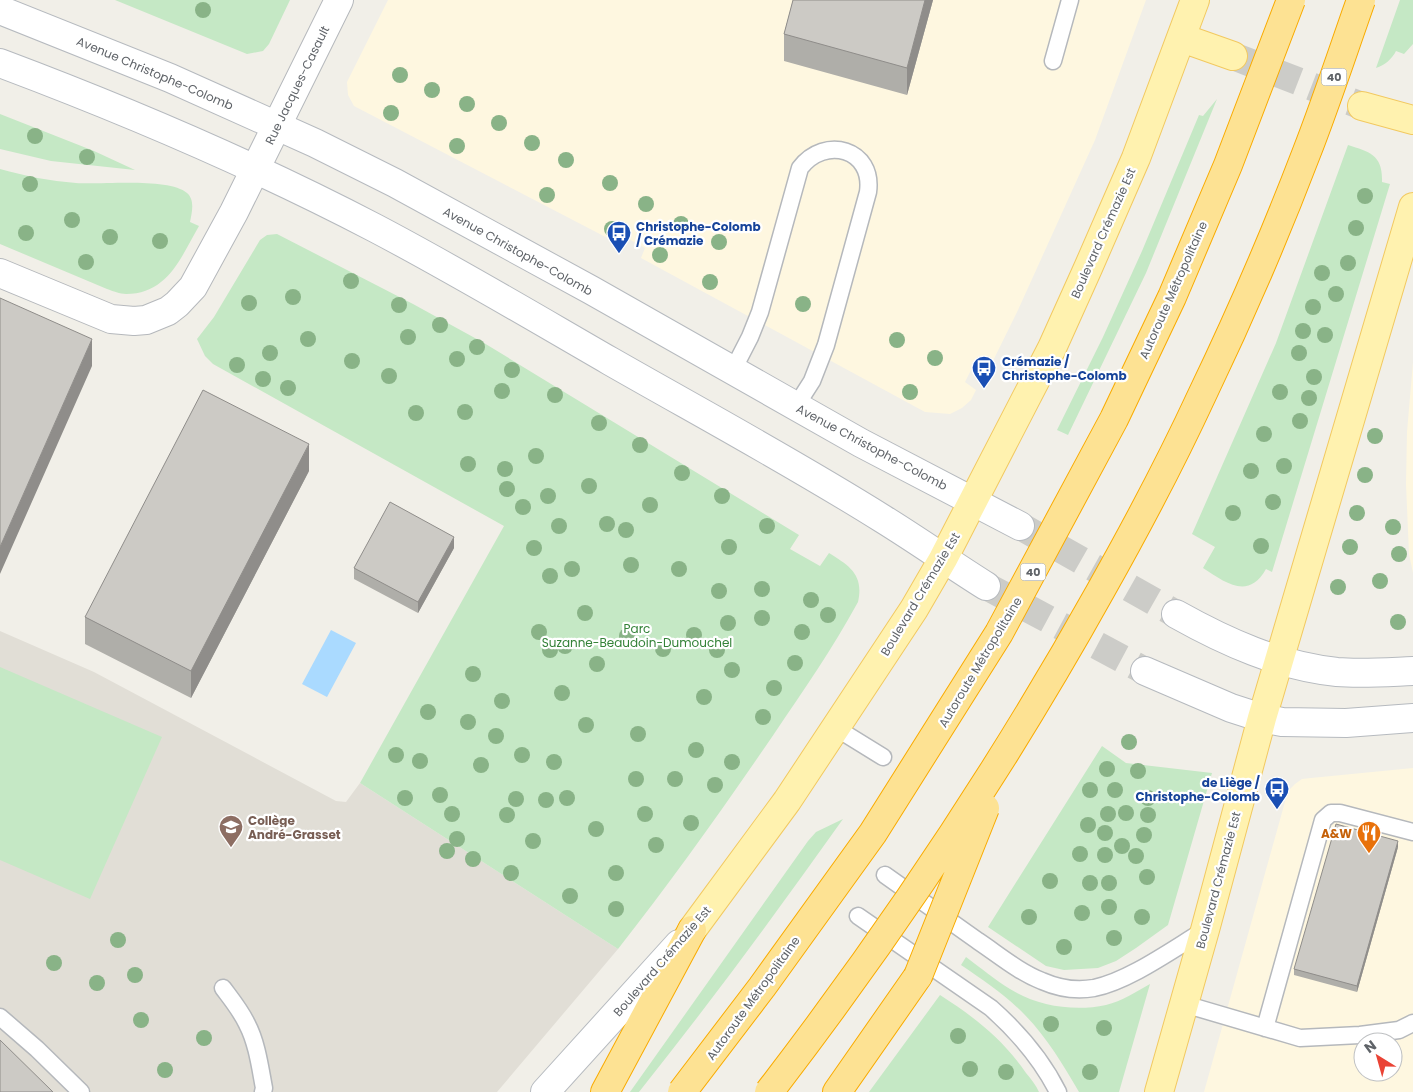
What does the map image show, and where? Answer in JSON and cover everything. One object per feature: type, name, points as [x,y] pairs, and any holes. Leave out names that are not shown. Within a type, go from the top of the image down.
[{"type":"highway","name":"Autoroute Métropolitaine","points":[[682,1092],[762,987],[873,833],[999,633],[1114,419],[1172,297],[1228,165],[1291,0]]},
{"type":"highway","name":"40","points":[[770,1092],[929,872],[1008,750],[1072,642],[1142,516],[1202,395],[1258,270],[1306,155],[1361,0]]},
{"type":"highway","points":[[836,1092],[918,976],[1008,750]]},
{"type":"highway","points":[[605,1092],[692,930]]},
{"type":"main road","name":"Rue Jacques-Casault","points":[[0,273],[111,319],[134,321],[157,316],[177,304],[193,287],[234,212],[339,0]]},
{"type":"main road","name":"Boulevard Crémazie Est","points":[[545,1092],[692,930],[787,801],[914,609],[943,559],[1052,348],[1136,158],[1195,0]]},
{"type":"main road","name":"Avenue Christophe-Colomb","points":[[0,10],[170,78],[315,143],[394,183],[591,290],[861,443],[1020,526]]},
{"type":"main road","points":[[1182,38],[1233,56]]},
{"type":"main road","points":[[0,63],[104,104],[292,187],[375,228],[484,288],[885,520],[986,586]]},
{"type":"main road","points":[[1362,106],[1413,120]]},
{"type":"main road","name":"Boulevard Crémazie Est","points":[[1158,1092],[1278,660],[1413,207]]},
{"type":"main road","points":[[1176,614],[1231,643],[1278,660],[1337,672],[1378,673],[1413,671]]},
{"type":"main road","points":[[1145,671],[1197,694],[1262,718],[1282,722],[1346,723],[1413,718]]},
{"type":"lane","points":[[1053,61],[1070,0]]},
{"type":"lane","points":[[733,370],[760,312],[800,168],[812,154],[820,151],[838,150],[854,156],[865,167],[868,175],[868,192],[826,345],[812,381],[796,406]]},
{"type":"lane","points":[[836,728],[883,757]]},
{"type":"lane","points":[[1265,1028],[1323,820],[1330,813],[1340,813],[1413,832]]},
{"type":"lane","points":[[885,876],[1012,965],[1042,982],[1059,987],[1076,989],[1094,988],[1109,983],[1137,970],[1204,930]]},
{"type":"lane","points":[[858,916],[991,1008],[1024,1041],[1043,1065],[1058,1092]]},
{"type":"lane","points":[[222,988],[236,1005],[248,1025],[256,1050],[264,1088],[263,1092]]},
{"type":"lane","points":[[1184,1004],[1300,1038],[1360,1035],[1399,1030],[1413,1023]]},
{"type":"lane","points":[[0,1017],[37,1049],[81,1092]]},
{"type":"shaded area","points":[[388,0],[1146,0],[1095,140],[1018,310],[989,369],[975,362],[965,382],[976,390],[971,400],[962,408],[950,414],[925,412],[641,258],[645,248],[625,237],[619,244],[354,106],[348,95],[347,82]]},
{"type":"shaded area","points":[[1413,362],[1413,573],[1409,554],[1406,484],[1407,432]]},
{"type":"shaded area","name":"Collège André-Grasset","points":[[0,631],[94,672],[336,801],[346,802],[360,783],[618,949],[497,1092],[0,1092]]},
{"type":"shaded area","points":[[1413,768],[1413,1092],[1204,1092],[1288,791],[1302,779]]},
{"type":"green space","points":[[115,0],[290,0],[269,44],[263,51],[247,54]]},
{"type":"green space","points":[[1400,0],[1413,0],[1413,44],[1404,54],[1396,51],[1388,61],[1376,68]]},
{"type":"green space","points":[[1217,99],[1146,273],[1068,435],[1057,430],[1103,337],[1142,251],[1199,115],[1203,116]]},
{"type":"green space","points":[[0,114],[94,151],[135,170],[51,161],[0,149]]},
{"type":"green space","points":[[1348,145],[1374,156],[1380,166],[1382,182],[1390,184],[1272,572],[1266,569],[1259,579],[1252,584],[1236,586],[1220,579],[1203,568],[1215,547],[1192,534],[1276,343]]},
{"type":"green space","points":[[0,169],[66,182],[151,183],[178,188],[190,196],[192,214],[190,222],[199,226],[172,272],[163,281],[153,288],[140,292],[126,294],[116,292],[0,244]]},
{"type":"green space","name":"Parc Suzanne-Beaudoin-Dumouchel","points":[[277,234],[484,343],[799,535],[790,549],[820,566],[829,553],[849,567],[857,578],[859,585],[858,602],[817,669],[717,816],[618,949],[360,783],[504,526],[213,364],[205,356],[197,339],[214,317],[260,240],[267,235]]},
{"type":"green space","points":[[0,667],[162,737],[90,899],[0,860]]},
{"type":"green space","points":[[1102,746],[1126,763],[1212,773],[1168,925],[1116,961],[1098,968],[1064,970],[1046,966],[988,927]]},
{"type":"green space","points":[[843,819],[743,957],[665,1059],[639,1092],[630,1092],[808,841],[816,832]]},
{"type":"green space","points":[[966,957],[999,982],[1021,995],[1056,1006],[1081,1008],[1106,1005],[1123,999],[1150,984],[1119,1092],[1079,1092],[1053,1050],[1031,1022],[1001,993],[961,965]]},
{"type":"green space","points":[[940,995],[987,1029],[1017,1061],[1039,1092],[869,1092]]},
{"type":"water","points":[[331,630],[356,643],[327,697],[302,684]]},
{"type":"building","points":[[793,0],[925,0],[907,68],[784,34]]},
{"type":"building","points":[[0,298],[92,339],[0,547]]},
{"type":"building","points":[[203,390],[309,444],[191,671],[85,617]]},
{"type":"building","points":[[390,502],[454,537],[418,602],[354,568]]},
{"type":"building","points":[[1336,824],[1398,841],[1357,986],[1294,969]]},
{"type":"building","points":[[0,1040],[53,1092],[0,1092]]},
{"type":"tunnel","points":[[1233,56],[1362,106]]},
{"type":"tunnel","points":[[1020,526],[1176,614]]},
{"type":"tunnel","points":[[986,586],[1145,671]]},
{"type":"place","name":"Christophe-Colomb / Crémazie","points":[[619,254]]},
{"type":"place","name":"Crémazie / Christophe-Colomb","points":[[984,389]]},
{"type":"place","name":"de Liège / Christophe-Colomb","points":[[1277,810]]},
{"type":"place","name":"Collège André-Grasset","points":[[231,848]]},
{"type":"place","name":"A&W","points":[[1369,854]]}]
